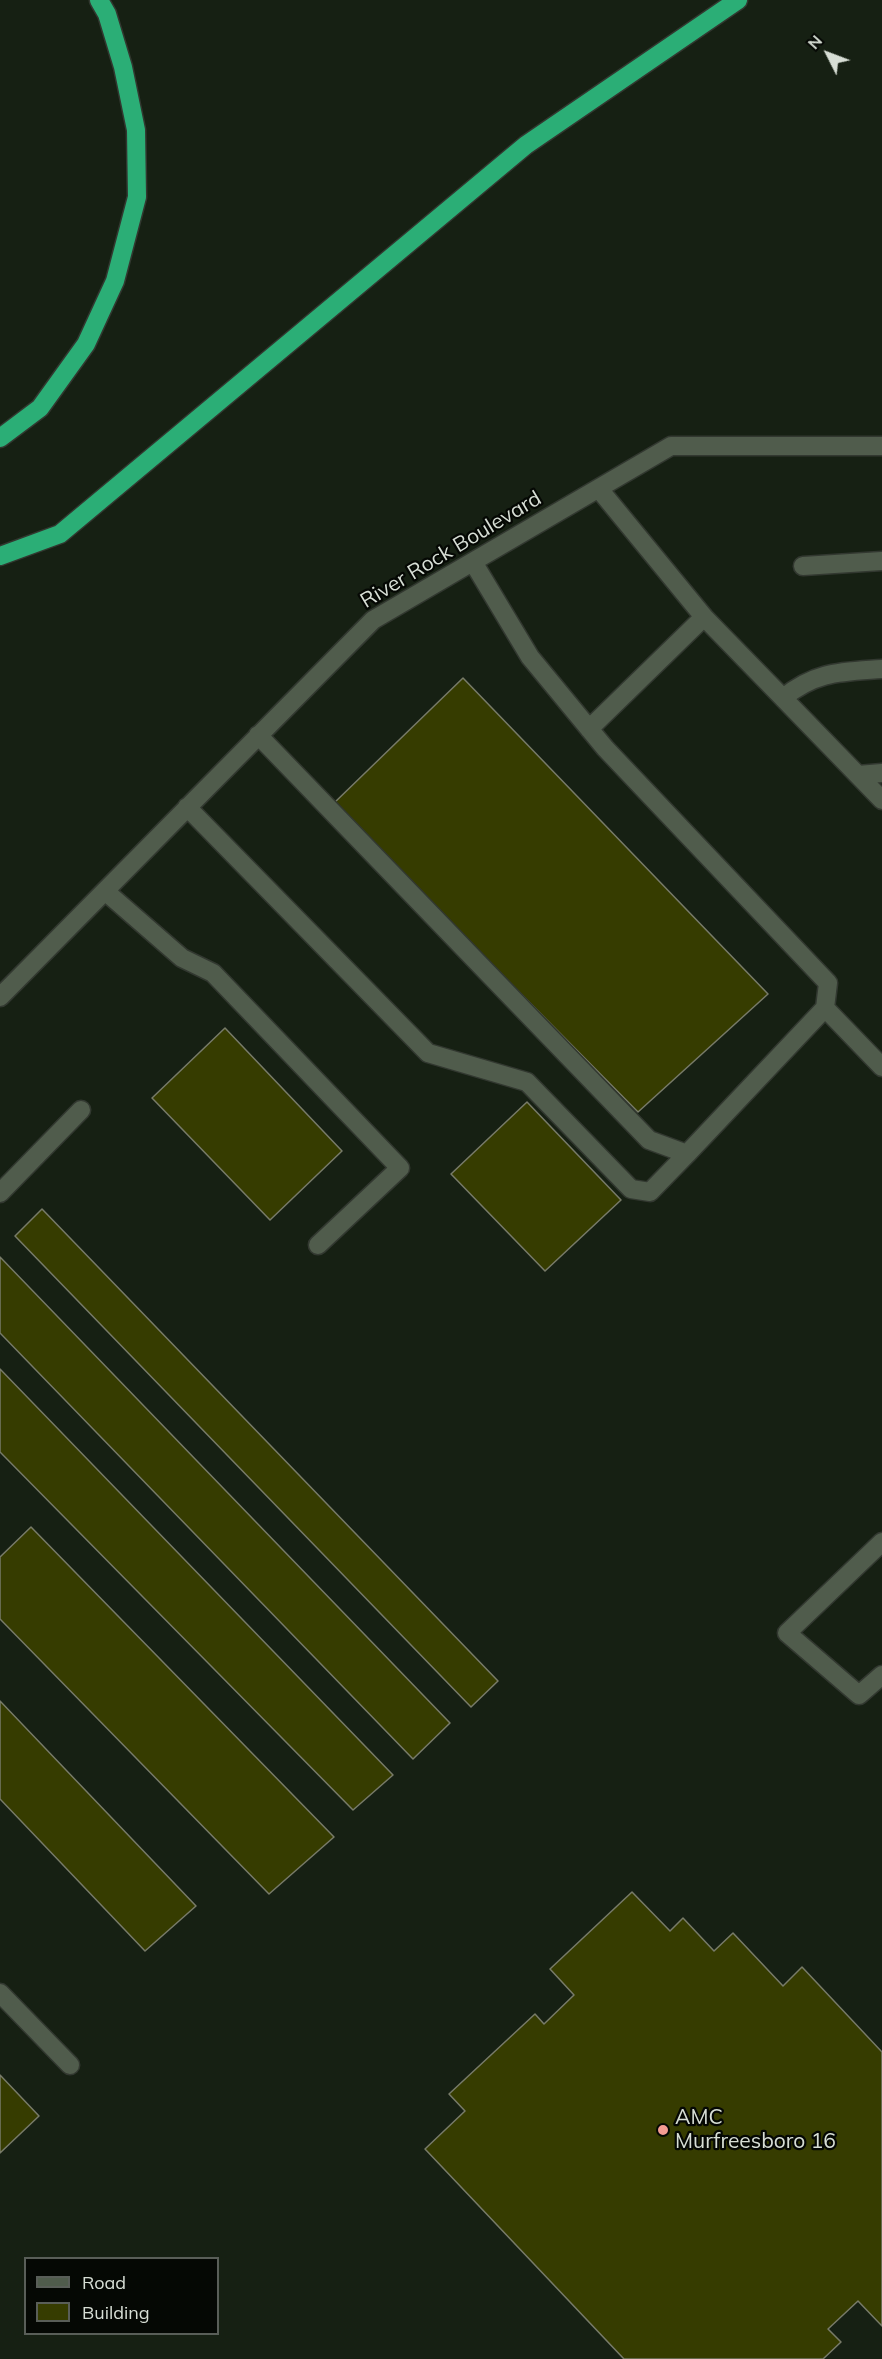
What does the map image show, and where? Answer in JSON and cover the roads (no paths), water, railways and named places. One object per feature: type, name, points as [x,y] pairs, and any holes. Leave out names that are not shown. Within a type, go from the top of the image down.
[{"type":"highway","points":[[0,438],[40,408],[86,344],[115,281],[137,197],[136,130],[123,67],[107,14],[99,0]]},
{"type":"highway","points":[[0,556],[60,534],[526,145],[738,0]]},
{"type":"street","name":"River Rock Boulevard","points":[[0,997],[373,620],[671,446],[882,446]]},
{"type":"street","points":[[598,489],[704,617],[882,800]]},
{"type":"street","points":[[803,566],[882,561]]},
{"type":"street","points":[[187,807],[428,1053],[527,1082],[631,1189],[650,1192],[825,1008],[828,983],[605,748],[530,657],[473,562]]},
{"type":"street","points":[[589,729],[704,617]]},
{"type":"street","points":[[783,698],[797,687],[828,673],[882,669]]},
{"type":"street","points":[[258,735],[649,1140],[687,1154]]},
{"type":"street","points":[[858,775],[882,773]]},
{"type":"street","points":[[105,891],[182,958],[213,973],[400,1168],[318,1245]]},
{"type":"street","points":[[825,1008],[882,1067]]},
{"type":"street","points":[[0,1193],[81,1110]]},
{"type":"street","points":[[882,1542],[787,1633],[859,1695],[882,1675]]},
{"type":"street","points":[[0,1993],[70,2065]]},
{"type":"place","name":"AMC Murfreesboro 16","points":[[663,2130]]}]
